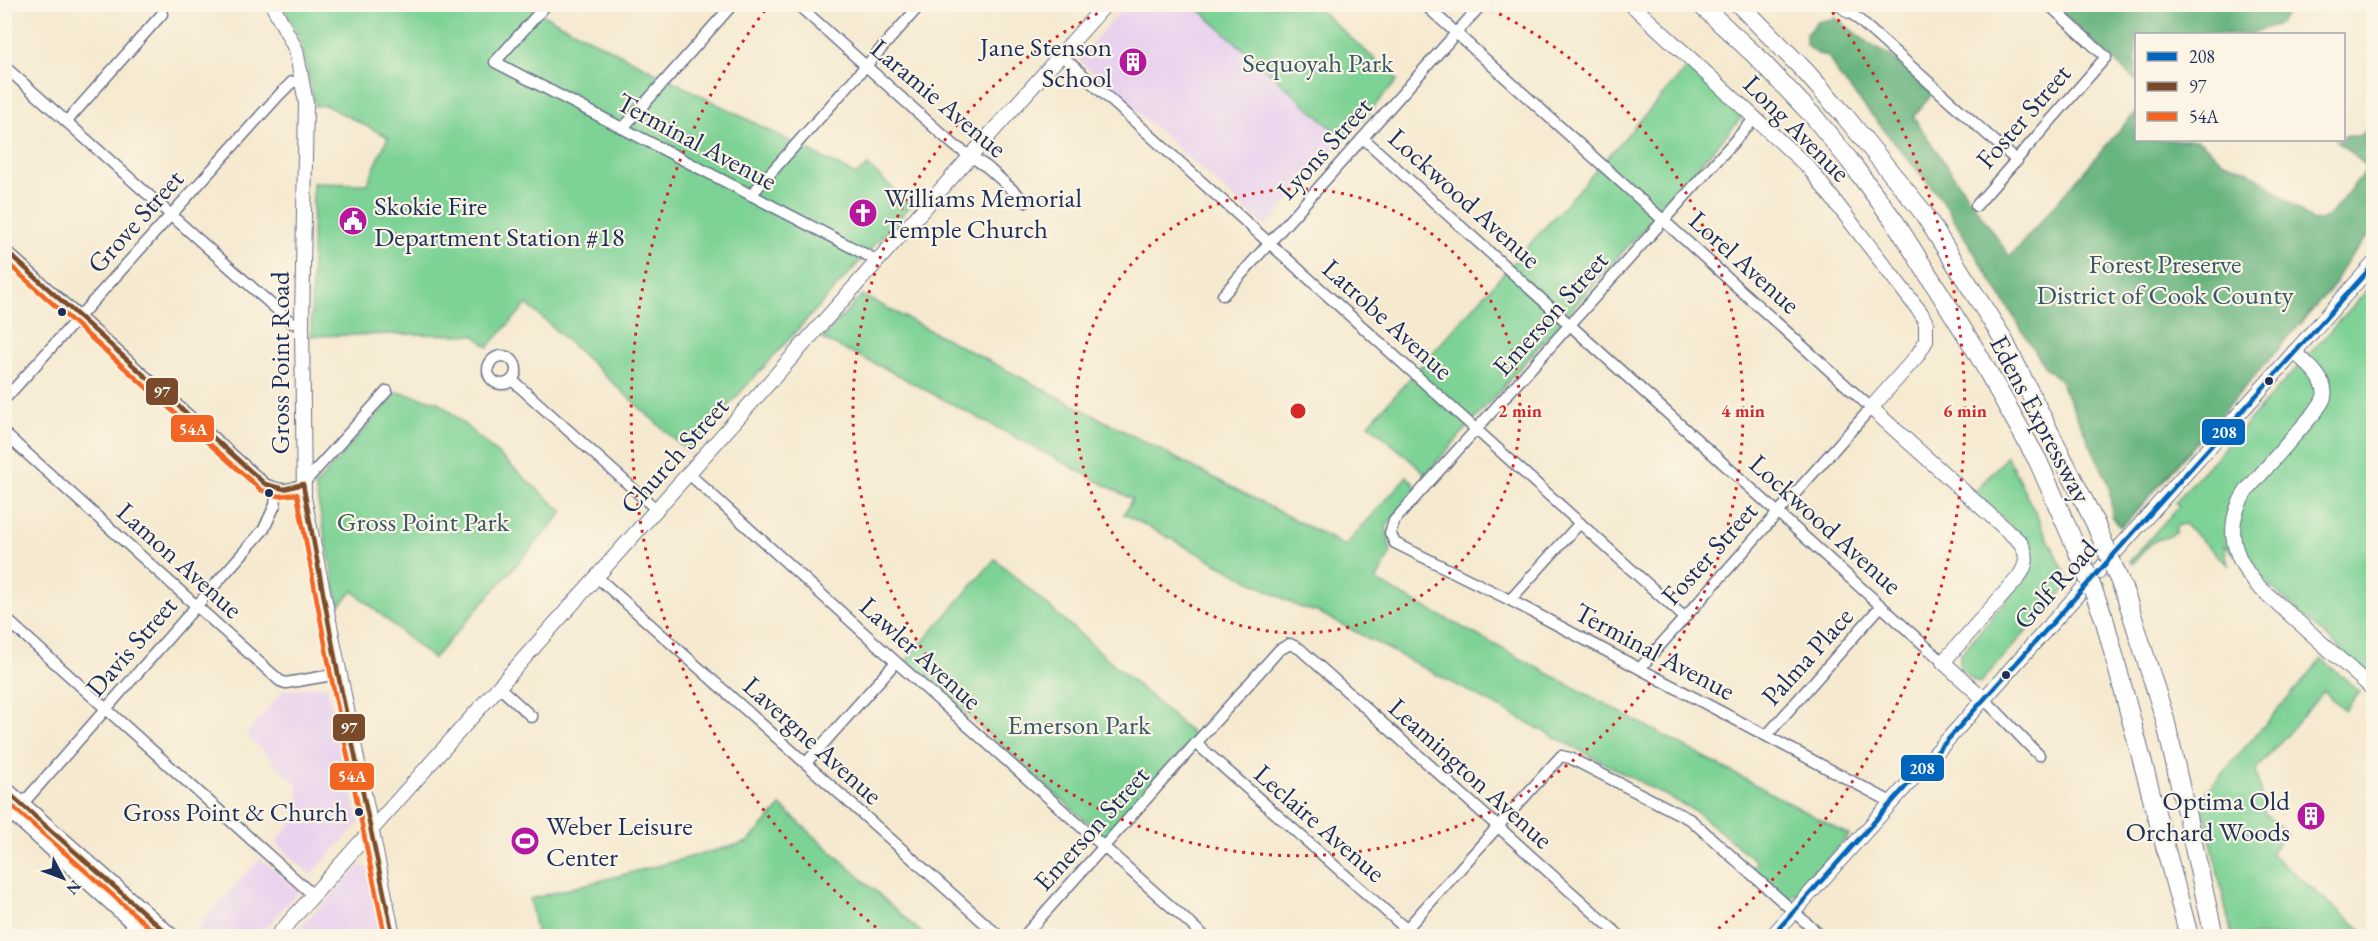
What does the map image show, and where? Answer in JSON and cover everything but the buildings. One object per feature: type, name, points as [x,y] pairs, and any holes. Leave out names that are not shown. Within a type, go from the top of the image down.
[{"type":"highway","name":"Edens Expressway","points":[[1700,4],[1756,56],[1815,118],[1850,160],[1895,222],[1975,349],[2027,441],[2075,545],[2104,618],[2188,932]]},
{"type":"highway","name":"Edens Expressway","points":[[1738,4],[1805,71],[1922,211],[2002,337],[2095,523],[2126,596],[2164,719],[2214,936]]},
{"type":"main road","points":[[4,789],[12,812],[149,936]]},
{"type":"main road","points":[[12,812],[170,936]]},
{"type":"street","name":"Gross Point Road","points":[[272,4],[296,50],[306,103],[302,323],[303,484],[338,674],[393,936]]},
{"type":"street","name":"Terminal Avenue","points":[[547,4],[495,62],[878,261]]},
{"type":"street","points":[[623,128],[733,4]]},
{"type":"street","name":"Laramie Avenue","points":[[797,4],[955,146],[987,167],[1026,202]]},
{"type":"street","points":[[750,195],[921,4]]},
{"type":"street","name":"Church Street","points":[[277,936],[1106,4]]},
{"type":"street","name":"Lorel Avenue","points":[[1424,4],[2020,542],[2027,559],[2024,569],[1943,662]]},
{"type":"street","name":"Lyons Street","points":[[1223,295],[1482,4]]},
{"type":"street","name":"Long Avenue","points":[[1631,4],[1809,168],[1904,289],[1921,314],[1928,332]]},
{"type":"street","name":"Foster Street","points":[[1976,206],[2106,57],[2048,4]]},
{"type":"street","points":[[1848,7],[2017,160]]},
{"type":"street","points":[[67,122],[162,14]]},
{"type":"street","name":"Latrobe Avenue","points":[[1061,55],[1684,617]]},
{"type":"street","points":[[4,66],[292,323],[302,323]]},
{"type":"street","name":"Grove Street","points":[[4,400],[287,87],[292,82],[303,82]]},
{"type":"street","name":"Emerson Street","points":[[1395,543],[1390,533],[1394,521],[1756,117]]},
{"type":"street","name":"Lockwood Avenue","points":[[1363,138],[2005,718],[2011,728],[2039,755]]},
{"type":"street","points":[[4,249],[265,484],[277,490],[290,490],[303,484],[387,391]]},
{"type":"street","name":"Golf Road","points":[[1772,936],[2373,263]]},
{"type":"street","name":"Foster Street","points":[[1640,668],[1917,356],[1928,332]]},
{"type":"street","points":[[2294,352],[2317,375],[2323,387],[2324,397],[2316,411],[2238,503],[2232,526],[2235,549],[2242,567],[2257,585],[2373,690]]},
{"type":"street","points":[[512,380],[657,510]]},
{"type":"street","name":"Lamon Avenue","points":[[4,433],[280,681],[286,683],[338,674]]},
{"type":"street","name":"Lawler Avenue","points":[[689,474],[1204,936]]},
{"type":"street","points":[[256,475],[278,483],[303,484]]},
{"type":"street","name":"Davis Street","points":[[12,812],[106,709],[267,523],[275,506],[277,490]]},
{"type":"street","points":[[1510,600],[1580,523]]},
{"type":"street","name":"Terminal Avenue","points":[[1395,543],[1510,600],[1891,802]]},
{"type":"street","name":"Lavergne Avenue","points":[[597,576],[999,936]]},
{"type":"street","name":"Palma Place","points":[[1767,735],[1881,606]]},
{"type":"street","points":[[4,617],[314,896]]},
{"type":"street","name":"Emerson Street","points":[[1024,936],[1279,650],[1290,644]]},
{"type":"street","name":"Leamington Avenue","points":[[1290,644],[1300,649],[1620,936]]},
{"type":"street","points":[[806,763],[896,662]]},
{"type":"street","points":[[499,687],[532,717]]},
{"type":"street","name":"Leclaire Avenue","points":[[1197,744],[1407,934]]},
{"type":"street","points":[[1407,934],[1497,827],[1561,756],[1570,758],[1691,820],[1821,936]]},
{"type":"shaded area","points":[[1126,5],[1194,5],[1344,139],[1266,227],[1078,59]]},
{"type":"shaded area","points":[[327,685],[359,823],[311,875],[276,842],[303,810],[296,784],[247,735],[282,691]]},
{"type":"shaded area","points":[[260,858],[299,891],[258,936],[191,936]]},
{"type":"shaded area","points":[[360,865],[370,869],[385,936],[292,936]]},
{"type":"green space","points":[[283,5],[524,5],[856,175],[868,166],[911,205],[687,451],[527,304],[488,347],[474,335],[311,336],[313,183],[367,184],[388,137],[325,105],[315,106],[301,42]]},
{"type":"green space","name":"Sequoyah Park","points":[[1194,5],[1314,5],[1398,80],[1344,139]]},
{"type":"green space","points":[[2053,5],[2296,5],[2279,23],[2253,33],[2135,33],[2135,80]]},
{"type":"green space","name":"Forest Preserve District of Cook County","points":[[1836,18],[1871,45],[1892,57],[1933,93],[1913,117],[2010,257],[2135,112],[2135,141],[2199,141],[2224,162],[2247,170],[2311,220],[2318,221],[2330,215],[2366,170],[2364,164],[2337,141],[2345,141],[2345,136],[2360,136],[2373,124],[2373,230],[2347,262],[2335,284],[2127,522],[2120,527],[2112,516],[2109,484],[2059,379],[2044,366],[1942,200],[1837,73],[1828,56],[1818,54],[1806,45],[1806,34],[1817,22]]},
{"type":"green space","points":[[1688,67],[1742,117],[1426,474],[1369,424]]},
{"type":"green space","points":[[2373,284],[2373,678],[2224,545],[2228,565],[2184,524],[2176,526],[2175,533],[2172,535],[2150,544],[2132,564],[2130,561],[2179,506],[2175,502]]},
{"type":"green space","points":[[862,295],[1345,546],[1407,476],[1418,490],[1386,527],[1391,552],[1376,581],[1849,835],[1796,895],[1788,898],[1751,869],[1757,862],[1695,811],[1320,613],[1299,607],[1124,514],[1132,499],[884,368],[822,339]]},
{"type":"green space","name":"Gross Point Park","points":[[397,392],[439,402],[563,512],[433,659],[353,591],[339,606],[315,486]]},
{"type":"green space","points":[[2007,456],[2070,583],[1980,683],[1974,681],[1960,668],[1960,655],[2021,582],[2028,543],[1975,492]]},
{"type":"green space","name":"Emerson Park","points":[[995,559],[1196,737],[1105,838],[906,661]]},
{"type":"green space","points":[[2322,659],[2360,692],[2345,710],[2324,691],[2256,770],[2264,813],[2288,833],[2270,853],[2369,936],[2232,936],[2201,798]]},
{"type":"green space","points":[[781,806],[925,936],[537,936],[530,899],[748,842]]},
{"type":"transit line","name":"97","points":[[4,249],[265,484],[284,489],[303,484],[338,674],[393,936]]},
{"type":"transit line","name":"54A","points":[[4,260],[261,490],[279,496],[297,494],[331,676],[385,936]]},
{"type":"transit line","name":"208","points":[[1772,936],[2374,264]]},
{"type":"transit line","name":"97","points":[[4,789],[170,936]]},
{"type":"transit line","name":"54A","points":[[4,799],[159,936]]},
{"type":"place","name":"Jane Stenson School","points":[[1133,62]]},
{"type":"place","name":"Williams Memorial Temple Church","points":[[863,213]]},
{"type":"place","name":"Skokie Fire Department Station #18","points":[[353,221]]},
{"type":"place","name":"Gross Point & Church","points":[[359,812]]},
{"type":"place","name":"Optima Old Orchard Woods","points":[[2311,816]]},
{"type":"place","name":"Weber Leisure Center","points":[[525,841]]}]
